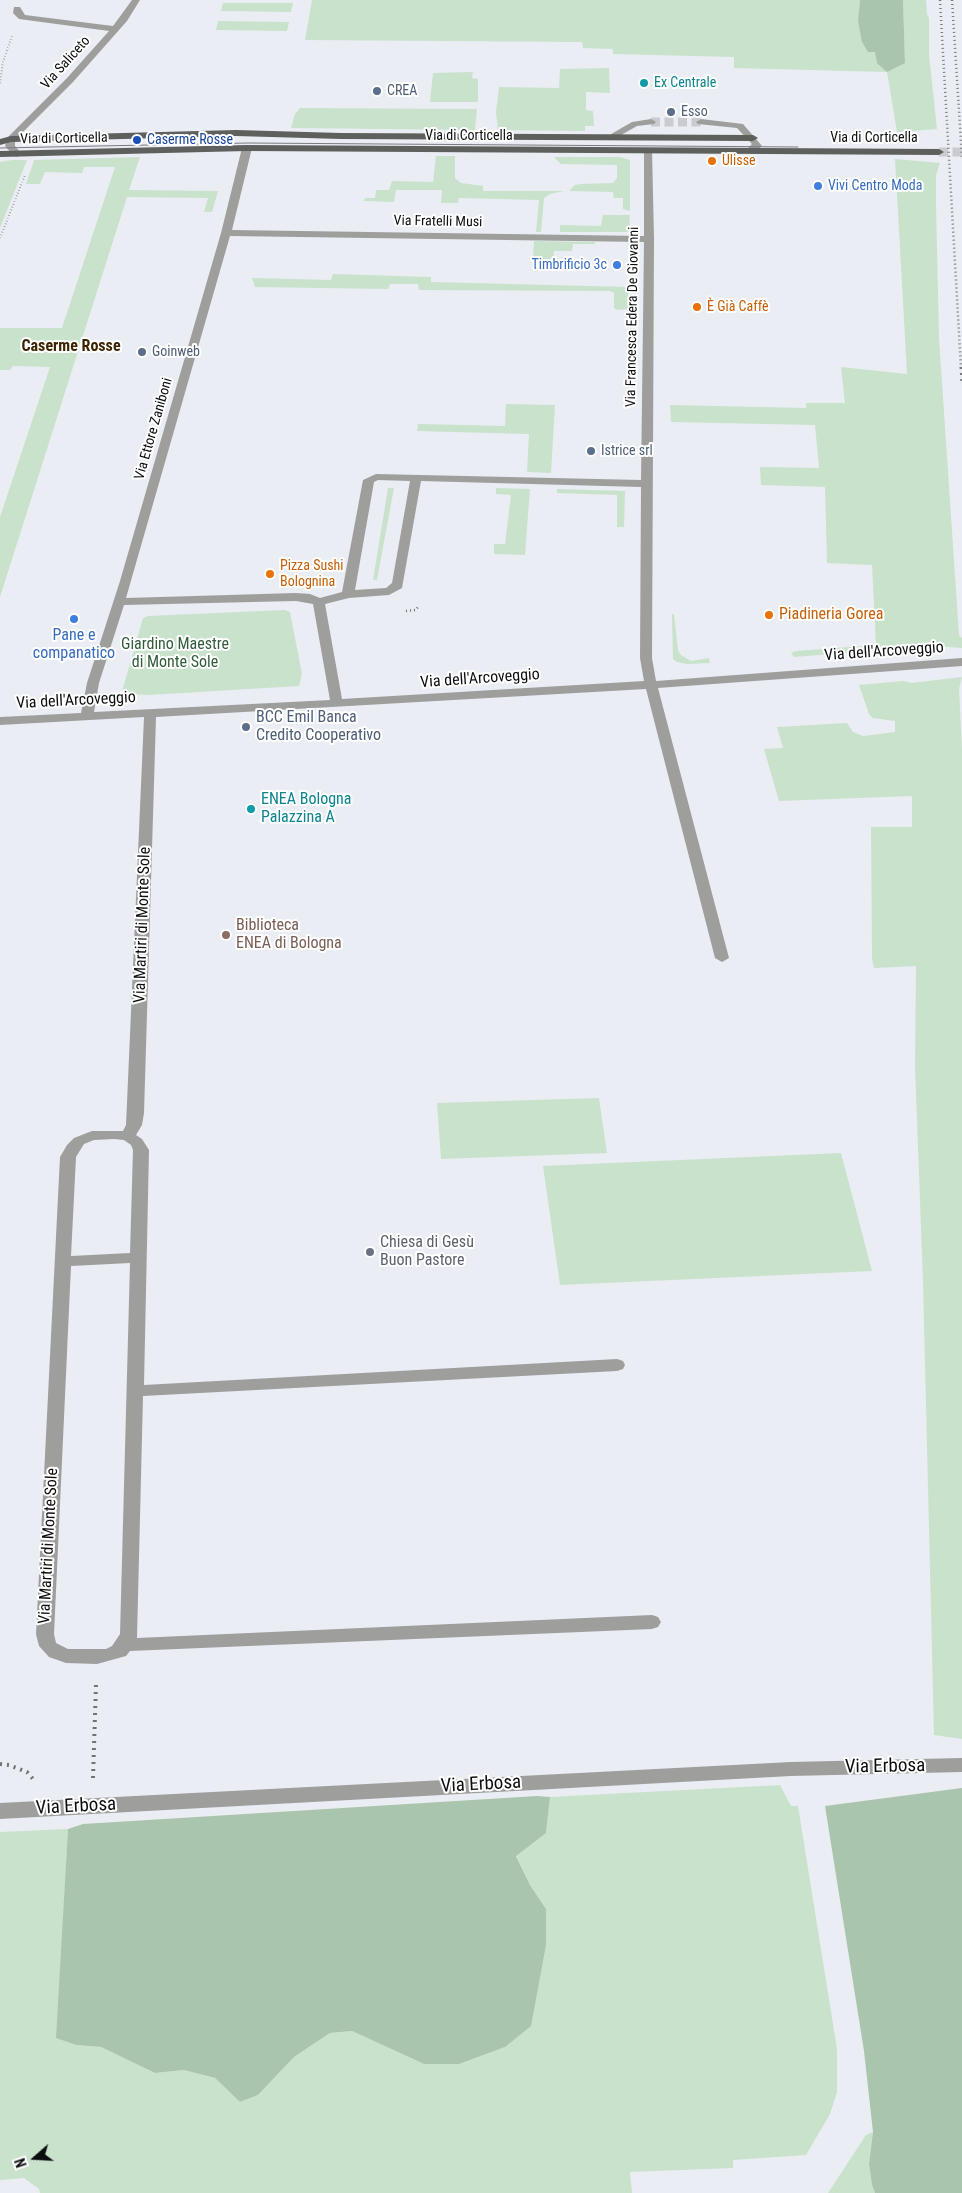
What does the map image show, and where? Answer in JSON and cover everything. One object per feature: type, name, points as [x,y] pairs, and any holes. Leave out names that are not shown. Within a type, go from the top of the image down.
[{"type":"main road","name":"Via di Corticella","points":[[0,142],[11,139],[236,133],[326,136],[753,138]]},
{"type":"main road","points":[[626,137],[642,142],[649,151]]},
{"type":"main road","name":"Via di Corticella","points":[[0,154],[247,148],[939,152]]},
{"type":"street","name":"Via Saliceto","points":[[11,139],[27,125],[116,29],[136,0]]},
{"type":"street","points":[[16,9],[17,13],[22,17],[116,29]]},
{"type":"street","points":[[611,137],[635,124],[651,122]]},
{"type":"street","points":[[701,122],[740,126],[753,138],[757,146],[750,151]]},
{"type":"street","points":[[11,139],[10,146],[17,154]]},
{"type":"street","name":"Via Ettore Zaniboni","points":[[87,717],[93,683],[119,602],[226,233],[247,148]]},
{"type":"street","name":"Via Francesca Edera De Giovanni","points":[[649,151],[646,645],[651,685],[722,958]]},
{"type":"street","name":"Via Fratelli Musi","points":[[226,233],[649,238]]},
{"type":"street","points":[[348,594],[369,480],[376,477],[647,484]]},
{"type":"street","points":[[119,602],[296,597],[310,598],[319,602],[348,594],[389,591],[398,585],[416,478]]},
{"type":"street","points":[[319,602],[337,704]]},
{"type":"street","name":"Via dell'Arcoveggio","points":[[0,721],[337,704],[651,685],[962,662]]},
{"type":"street","name":"Via Martiri di Monte Sole","points":[[126,1643],[118,1651],[108,1655],[97,1657],[66,1656],[48,1646],[45,1634],[68,1157],[72,1148],[79,1141],[92,1136],[114,1134],[128,1136],[134,1125],[136,1113],[150,713]]},
{"type":"street","points":[[128,1136],[137,1142],[141,1150],[129,1634],[126,1643],[136,1645],[652,1622]]},
{"type":"street","points":[[63,1261],[138,1258]]},
{"type":"street","points":[[134,1391],[616,1365]]},
{"type":"street","name":"Via Erbosa","points":[[0,1811],[791,1768],[962,1765]]},
{"type":"path","points":[[0,238],[28,167]]},
{"type":"path","points":[[92,1678],[96,1681],[93,1806]]},
{"type":"green space","points":[[312,0],[860,0],[858,21],[875,52],[905,63],[903,0],[926,0],[929,18],[929,54],[937,129],[897,132],[887,72],[734,68],[734,57],[613,54],[613,49],[583,48],[582,42],[305,40]]},
{"type":"green space","points":[[860,0],[903,0],[905,63],[887,72],[877,63],[875,52],[868,52],[862,42],[858,21]]},
{"type":"green space","points":[[223,3],[293,3],[291,12],[221,11]]},
{"type":"green space","points":[[218,21],[289,22],[287,31],[216,30]]},
{"type":"green space","points":[[609,68],[610,93],[586,92],[586,110],[593,111],[594,126],[585,126],[585,131],[498,130],[496,112],[499,87],[559,88],[560,69]]},
{"type":"green space","points":[[473,72],[472,78],[478,79],[478,102],[430,102],[433,73]]},
{"type":"green space","points":[[300,108],[477,109],[475,130],[291,128],[295,114]]},
{"type":"green space","points":[[436,156],[455,156],[455,178],[461,183],[483,186],[483,191],[564,191],[550,194],[544,198],[541,232],[536,232],[539,200],[459,198],[458,203],[441,203],[442,190],[396,190],[394,202],[364,201],[365,198],[375,198],[376,190],[389,190],[392,181],[433,182]]},
{"type":"green space","points":[[140,157],[129,190],[218,191],[212,212],[204,212],[208,198],[127,197],[0,597],[0,517],[50,367],[13,366],[10,370],[0,370],[0,328],[62,328],[115,167],[84,167],[82,173],[45,172],[40,184],[26,184],[34,160]]},
{"type":"green space","points":[[554,157],[620,157],[630,160],[630,211],[623,209],[623,198],[614,198],[613,192],[569,191],[575,185],[613,183],[617,178],[617,165],[561,164]]},
{"type":"green space","points":[[895,159],[940,163],[936,175],[939,338],[959,635],[962,638],[962,648],[934,646],[794,657],[791,653],[796,651],[876,645],[872,565],[827,563],[825,487],[761,485],[760,467],[819,468],[815,425],[671,422],[670,405],[806,408],[806,403],[845,403],[841,367],[907,374]]},
{"type":"green space","points":[[27,160],[0,228],[0,162]]},
{"type":"green space","points":[[603,215],[630,215],[629,232],[560,232],[560,225],[601,226]]},
{"type":"green space","points":[[534,241],[595,242],[595,244],[573,244],[572,251],[554,251],[553,261],[533,260]]},
{"type":"green space","points":[[333,274],[431,277],[431,282],[628,287],[628,309],[617,310],[614,308],[614,293],[610,291],[419,290],[418,284],[390,284],[388,289],[255,287],[252,278],[331,280]]},
{"type":"green space","points":[[506,404],[555,405],[551,473],[527,472],[529,434],[417,431],[418,424],[505,426]]},
{"type":"green space","points":[[388,488],[394,488],[377,580],[373,580]]},
{"type":"green space","points":[[496,488],[530,489],[525,555],[494,554],[494,544],[505,544],[511,495],[496,494]]},
{"type":"green space","points":[[557,489],[625,491],[624,527],[617,527],[617,495],[557,493]]},
{"type":"green space","name":"Giardino Maestre di Monte Sole","points":[[285,610],[290,612],[302,674],[299,686],[149,695],[128,694],[124,692],[123,688],[143,618],[148,616]]},
{"type":"green space","points":[[672,614],[674,614],[678,651],[681,655],[691,661],[709,658],[710,663],[687,664],[673,659]]},
{"type":"green space","points":[[962,677],[959,689],[962,750],[962,1739],[934,1735],[923,1281],[915,1066],[916,966],[874,968],[872,959],[871,827],[912,827],[912,796],[779,801],[764,749],[783,748],[777,727],[847,723],[853,732],[863,736],[895,732],[895,721],[873,718],[869,714],[859,685],[904,681],[911,683]]},
{"type":"green space","points":[[599,1098],[607,1153],[441,1159],[437,1103]]},
{"type":"green space","points":[[841,1153],[872,1271],[560,1285],[543,1166]]},
{"type":"green space","points":[[780,1785],[791,1806],[798,1806],[837,2049],[837,2092],[830,2114],[806,2155],[733,2160],[733,2168],[630,2172],[632,2193],[40,2193],[39,2189],[24,2178],[0,2180],[0,1832],[68,1829],[57,2038],[76,2045],[101,2047],[155,2073],[184,2070],[215,2078],[240,2102],[258,2095],[294,2057],[330,2033],[352,2031],[424,2064],[459,2064],[505,2047],[546,1909],[530,1885],[516,1855],[546,1833],[550,1797]]},
{"type":"green space","points":[[962,1788],[962,2193],[875,2193],[869,2164],[873,2132],[864,2051],[825,1806]]},
{"type":"green space","points":[[537,1796],[550,1797],[546,1833],[516,1856],[530,1885],[546,1909],[546,1945],[531,2026],[505,2047],[459,2064],[424,2064],[352,2031],[330,2033],[294,2057],[258,2095],[240,2102],[215,2078],[184,2070],[155,2073],[101,2047],[76,2045],[56,2038],[68,1829],[83,1824]]},
{"type":"green space","points":[[873,2132],[869,2164],[875,2193],[828,2193],[866,2135]]},
{"type":"tunnel","points":[[651,122],[701,122]]},
{"type":"tunnel","points":[[939,152],[962,152]]},
{"type":"tram line","points":[[0,148],[248,143],[798,147]]},
{"type":"railway","points":[[940,0],[961,368]]},
{"type":"railway","points":[[952,0],[962,158]]},
{"type":"railway","points":[[961,367],[962,383]]},
{"type":"place","name":"Ex Centrale","points":[[644,83]]},
{"type":"place","name":"CREA","points":[[377,91]]},
{"type":"place","name":"Esso","points":[[671,112]]},
{"type":"place","name":"Caserme Rosse","points":[[137,140]]},
{"type":"place","name":"Ulisse","points":[[712,161]]},
{"type":"place","name":"Vivi Centro Moda","points":[[818,186]]},
{"type":"place","name":"Timbrificio 3c","points":[[617,265]]},
{"type":"place","name":"È Già Caffè","points":[[697,307]]},
{"type":"place","name":"Goinweb","points":[[142,352]]},
{"type":"place","name":"Istrice srl","points":[[591,451]]},
{"type":"place","name":"Pizza Sushi Bolognina","points":[[270,574]]},
{"type":"place","name":"Piadineria Gorea","points":[[769,615]]},
{"type":"place","name":"Pane e companatico","points":[[74,619]]},
{"type":"place","name":"BCC Emil Banca Credito Cooperativo","points":[[246,727]]},
{"type":"place","name":"ENEA Bologna Palazzina A","points":[[251,809]]},
{"type":"place","name":"Biblioteca ENEA di Bologna","points":[[226,935]]},
{"type":"place","name":"Chiesa di Gesù Buon Pastore","points":[[370,1252]]},
{"type":"district","name":"Caserme Rosse","points":[[71,347]]}]
